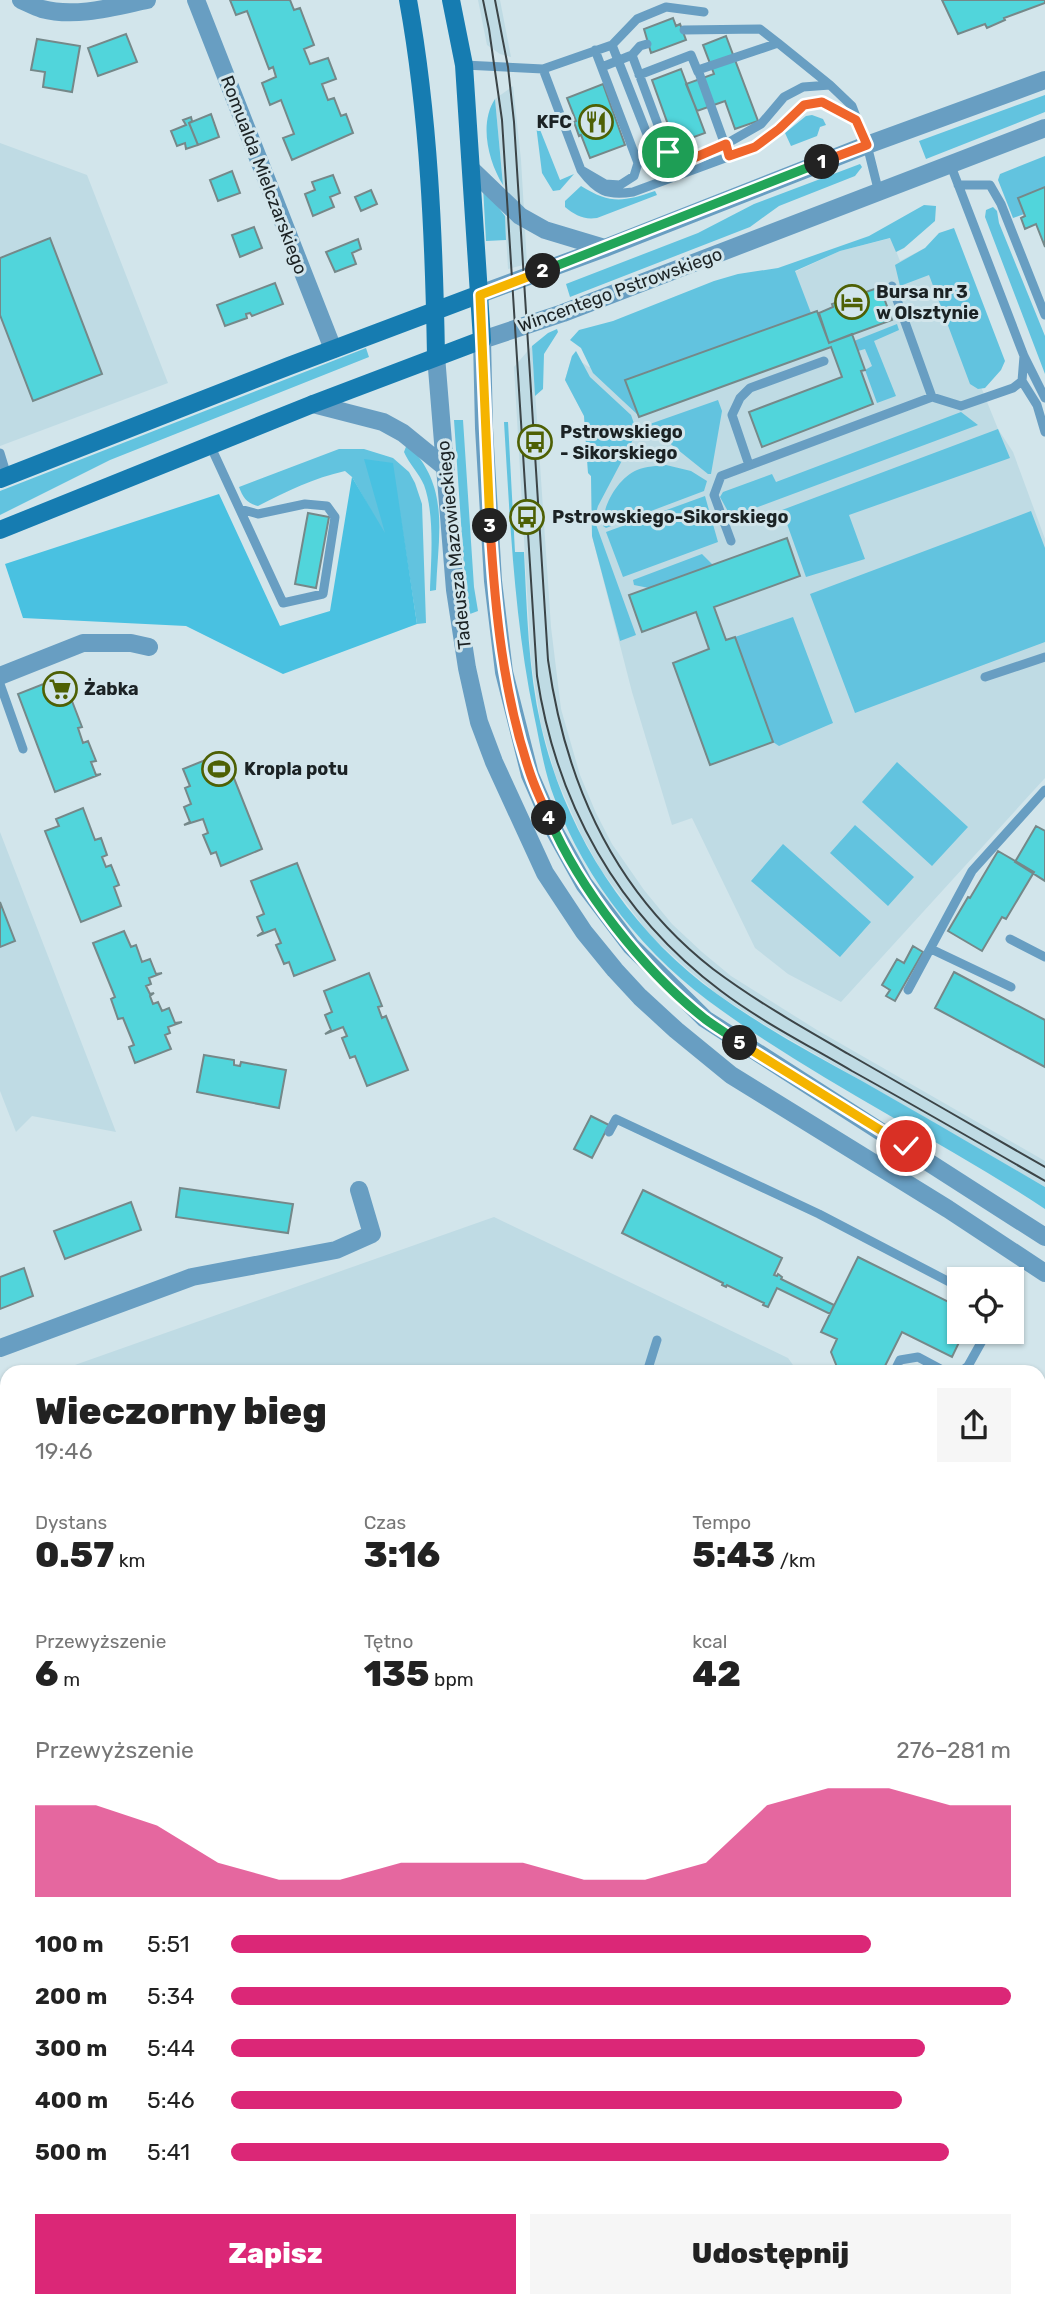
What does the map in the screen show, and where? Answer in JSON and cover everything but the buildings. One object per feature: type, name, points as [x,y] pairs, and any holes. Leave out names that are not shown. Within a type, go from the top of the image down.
[{"type":"main road","name":"Tadeusza Mazowieckiego","points":[[408,0],[419,60],[436,356]]},
{"type":"main road","points":[[450,0],[464,65],[482,340]]},
{"type":"main road","points":[[4,478],[333,349],[480,295]]},
{"type":"main road","name":"Wincentego Pstrowskiego","points":[[0,530],[313,404],[482,340]]},
{"type":"street","points":[[21,0],[42,9],[66,11],[99,10],[147,0]]},
{"type":"street","name":"Romualda Mielczarskiego","points":[[196,0],[260,169],[333,349]]},
{"type":"street","points":[[480,295],[867,145],[1045,80]]},
{"type":"street","name":"Wincentego Pstrowskiego","points":[[482,340],[563,313],[1045,128]]},
{"type":"street","points":[[471,169],[520,216],[545,230],[605,248]]},
{"type":"street","name":"Tadeusza Mazowieckiego","points":[[482,340],[493,581],[504,672],[530,775],[554,830],[584,884],[631,947],[705,1019],[1045,1237]]},
{"type":"street","name":"Tadeusza Mazowieckiego","points":[[436,356],[455,590],[467,668],[480,722],[494,762],[545,873],[584,932],[640,997],[731,1075],[948,1209],[1045,1273]]},
{"type":"street","points":[[313,404],[383,422],[403,433],[446,468]]},
{"type":"street","points":[[0,676],[83,643],[131,643],[149,647]]},
{"type":"street","points":[[0,1348],[192,1277],[323,1252],[372,1234],[359,1190]]},
{"type":"lane","points":[[464,65],[543,69],[612,45],[637,19],[666,7],[704,12]]},
{"type":"lane","points":[[684,30],[760,29],[830,85],[852,106],[867,145],[878,193]]},
{"type":"lane","points":[[698,72],[778,43]]},
{"type":"lane","points":[[602,67],[632,55],[640,46],[647,44]]},
{"type":"lane","points":[[612,45],[665,180]]},
{"type":"lane","points":[[581,170],[605,184],[620,185],[634,176],[638,163],[595,50]]},
{"type":"lane","points":[[632,55],[668,152],[677,160]]},
{"type":"lane","points":[[639,75],[691,55],[729,156]]},
{"type":"lane","points":[[543,69],[581,170],[592,184],[604,192],[633,192],[755,147],[804,105],[822,102],[856,120]]},
{"type":"lane","points":[[656,159],[687,161],[726,144],[761,124],[784,97],[803,87],[830,85]]},
{"type":"lane","points":[[951,166],[1024,356],[1045,398]]},
{"type":"lane","points":[[958,185],[990,185],[1001,204],[1044,309]]},
{"type":"lane","points":[[892,286],[932,397]]},
{"type":"lane","points":[[1024,356],[1023,381],[1037,405],[1045,432]]},
{"type":"lane","points":[[749,465],[733,415],[740,398],[750,388],[824,360]]},
{"type":"lane","points":[[731,541],[715,495],[721,476],[932,397],[961,406],[1013,388],[1023,381]]},
{"type":"lane","points":[[210,445],[283,603],[323,594],[335,517],[327,506],[304,504],[258,514],[240,509]]},
{"type":"lane","points":[[0,453],[4,478]]},
{"type":"lane","points":[[985,677],[1045,657]]},
{"type":"lane","points":[[0,684],[23,749]]},
{"type":"lane","points":[[908,990],[972,871],[1045,790]]},
{"type":"lane","points":[[1010,939],[1045,957]]},
{"type":"lane","points":[[931,949],[1011,987]]},
{"type":"lane","points":[[609,1132],[616,1119],[819,1214],[947,1281]]},
{"type":"lane","points":[[649,1365],[657,1340]]},
{"type":"lane","points":[[969,1365],[980,1344]]},
{"type":"lane","points":[[898,1365],[900,1360],[918,1357],[933,1365]]},
{"type":"shaded area","points":[[478,0],[500,0],[511,57],[500,54],[487,45]]},
{"type":"shaded area","points":[[513,86],[524,211],[503,185],[495,99]]},
{"type":"shaded area","points":[[1045,95],[1045,112],[926,159],[919,141]]},
{"type":"shaded area","points":[[495,99],[503,185],[493,165],[487,142],[487,119]]},
{"type":"shaded area","points":[[806,116],[823,119],[826,125],[820,127],[817,136],[791,146],[785,133]]},
{"type":"shaded area","points":[[535,117],[560,180],[574,174],[560,190],[553,191],[542,173]]},
{"type":"shaded area","points":[[0,143],[87,175],[168,383],[0,446]]},
{"type":"shaded area","points":[[1045,156],[1045,187],[1024,214],[1013,218],[998,180],[1000,174]]},
{"type":"shaded area","points":[[860,164],[862,167],[855,176],[779,206],[750,227],[570,297],[566,284],[698,233],[754,204]]},
{"type":"shaded area","points":[[581,186],[600,196],[617,199],[655,191],[657,195],[597,218],[583,218],[565,207],[565,201]]},
{"type":"shaded area","points":[[483,187],[505,216],[506,240],[486,241]]},
{"type":"shaded area","points":[[924,205],[936,206],[935,221],[904,248],[896,252],[890,238],[840,251],[795,271],[811,313],[626,380],[638,415],[593,373],[581,348],[570,340],[579,330],[613,321],[714,281],[778,268],[869,236]]},
{"type":"shaded area","points":[[993,207],[997,211],[999,223],[1045,336],[1045,374],[985,217],[986,210]]},
{"type":"shaded area","points":[[505,216],[525,230],[527,264],[508,269]]},
{"type":"shaded area","points":[[954,228],[1005,361],[1001,370],[985,388],[978,389],[970,384],[929,275],[900,286],[895,265],[925,248],[939,233]]},
{"type":"shaded area","points":[[891,238],[900,261],[925,248],[998,429],[1013,452],[1045,539],[1045,778],[841,1002],[788,974],[755,948],[692,818],[672,825],[632,692],[592,536],[591,476],[588,473],[584,416],[565,380],[572,356],[589,367],[840,251]]},
{"type":"shaded area","points":[[897,324],[899,330],[874,341],[896,396],[877,403],[865,370],[872,366],[865,349],[858,351],[854,341]]},
{"type":"shaded area","points":[[557,329],[558,332],[544,354],[543,389],[535,396],[532,346]]},
{"type":"shaded area","points":[[532,346],[551,627],[561,709],[580,775],[612,844],[672,924],[731,976],[817,1030],[1045,1161],[1045,1187],[765,1025],[717,994],[650,935],[601,870],[581,834],[556,777],[541,725],[531,660],[514,367]]},
{"type":"shaded area","points":[[366,348],[369,357],[110,460],[0,515],[0,491]]},
{"type":"shaded area","points":[[576,351],[590,377],[631,415],[637,432],[598,506],[594,519],[636,635],[620,641],[592,536],[591,476],[588,473],[584,416],[565,380]]},
{"type":"shaded area","points":[[718,400],[722,411],[711,474],[647,425]]},
{"type":"shaded area","points":[[961,412],[978,425],[731,517],[720,497],[723,492],[772,474],[776,482]]},
{"type":"shaded area","points":[[454,420],[463,420],[474,587],[478,611],[470,614],[464,567]]},
{"type":"shaded area","points":[[504,422],[508,422],[515,552],[524,552],[531,661],[541,726],[566,804],[605,876],[656,940],[685,969],[717,994],[788,1040],[1045,1187],[1045,1209],[800,1062],[721,1010],[668,967],[644,942],[601,888],[567,829],[551,787],[540,746],[517,606]]},
{"type":"shaded area","points":[[998,429],[1010,458],[849,515],[865,559],[806,577],[782,510]]},
{"type":"shaded area","points":[[407,444],[421,460],[436,494],[439,531],[436,590],[430,591],[430,510],[424,485],[404,452]]},
{"type":"shaded area","points":[[339,449],[364,449],[393,458],[409,472],[415,483],[422,504],[426,623],[417,624],[392,463],[386,537],[352,477],[345,471],[322,477],[258,506],[248,502],[239,487]]},
{"type":"shaded area","points":[[364,459],[393,463],[417,624],[283,674],[186,626],[23,618],[5,564],[219,494],[280,626],[330,611],[352,477],[385,533]]},
{"type":"shaded area","points":[[666,465],[691,471],[707,481],[704,491],[606,528],[603,526],[608,502],[624,479],[640,469]]},
{"type":"shaded area","points":[[705,496],[718,542],[623,577],[606,532]]},
{"type":"shaded area","points":[[1031,511],[1045,548],[1045,642],[855,713],[810,594]]},
{"type":"shaded area","points":[[702,554],[713,565],[649,588],[634,585],[633,580]]},
{"type":"shaded area","points":[[793,617],[833,723],[779,746],[773,742],[735,637]]},
{"type":"shaded area","points":[[897,762],[968,827],[932,866],[862,802]]},
{"type":"shaded area","points":[[855,825],[914,877],[888,906],[830,853]]},
{"type":"shaded area","points":[[0,832],[116,1132],[32,1116],[16,1132],[0,1091]]},
{"type":"shaded area","points":[[783,844],[871,922],[840,957],[751,881]]},
{"type":"shaded area","points":[[494,1217],[788,1358],[793,1365],[75,1365]]},
{"type":"tram line","points":[[483,0],[502,120],[537,676],[546,723],[559,768],[576,811],[623,891],[651,927],[684,961],[721,991],[785,1033],[1045,1181]]},
{"type":"tram line","points":[[495,0],[508,67],[514,122],[548,660],[567,748],[600,831],[622,869],[648,905],[678,939],[713,969],[799,1025],[1045,1167]]},
{"type":"place","name":"KFC","points":[[596,122]]},
{"type":"place","name":"Bursa nr 3 w Olsztynie","points":[[852,302]]},
{"type":"place","name":"Pstrowskiego - Sikorskiego","points":[[535,442]]},
{"type":"place","name":"Pstrowskiego-Sikorskiego","points":[[527,517]]},
{"type":"place","name":"Żabka","points":[[60,689]]},
{"type":"place","name":"Kropla potu","points":[[219,769]]},
{"type":"route","points":[[668,152],[677,160],[687,161],[726,144],[729,156],[755,147],[804,105],[822,102],[856,120],[867,145],[480,295],[493,581],[504,672],[516,726],[530,775],[554,830],[584,884],[631,947],[705,1019],[906,1146]]}]
